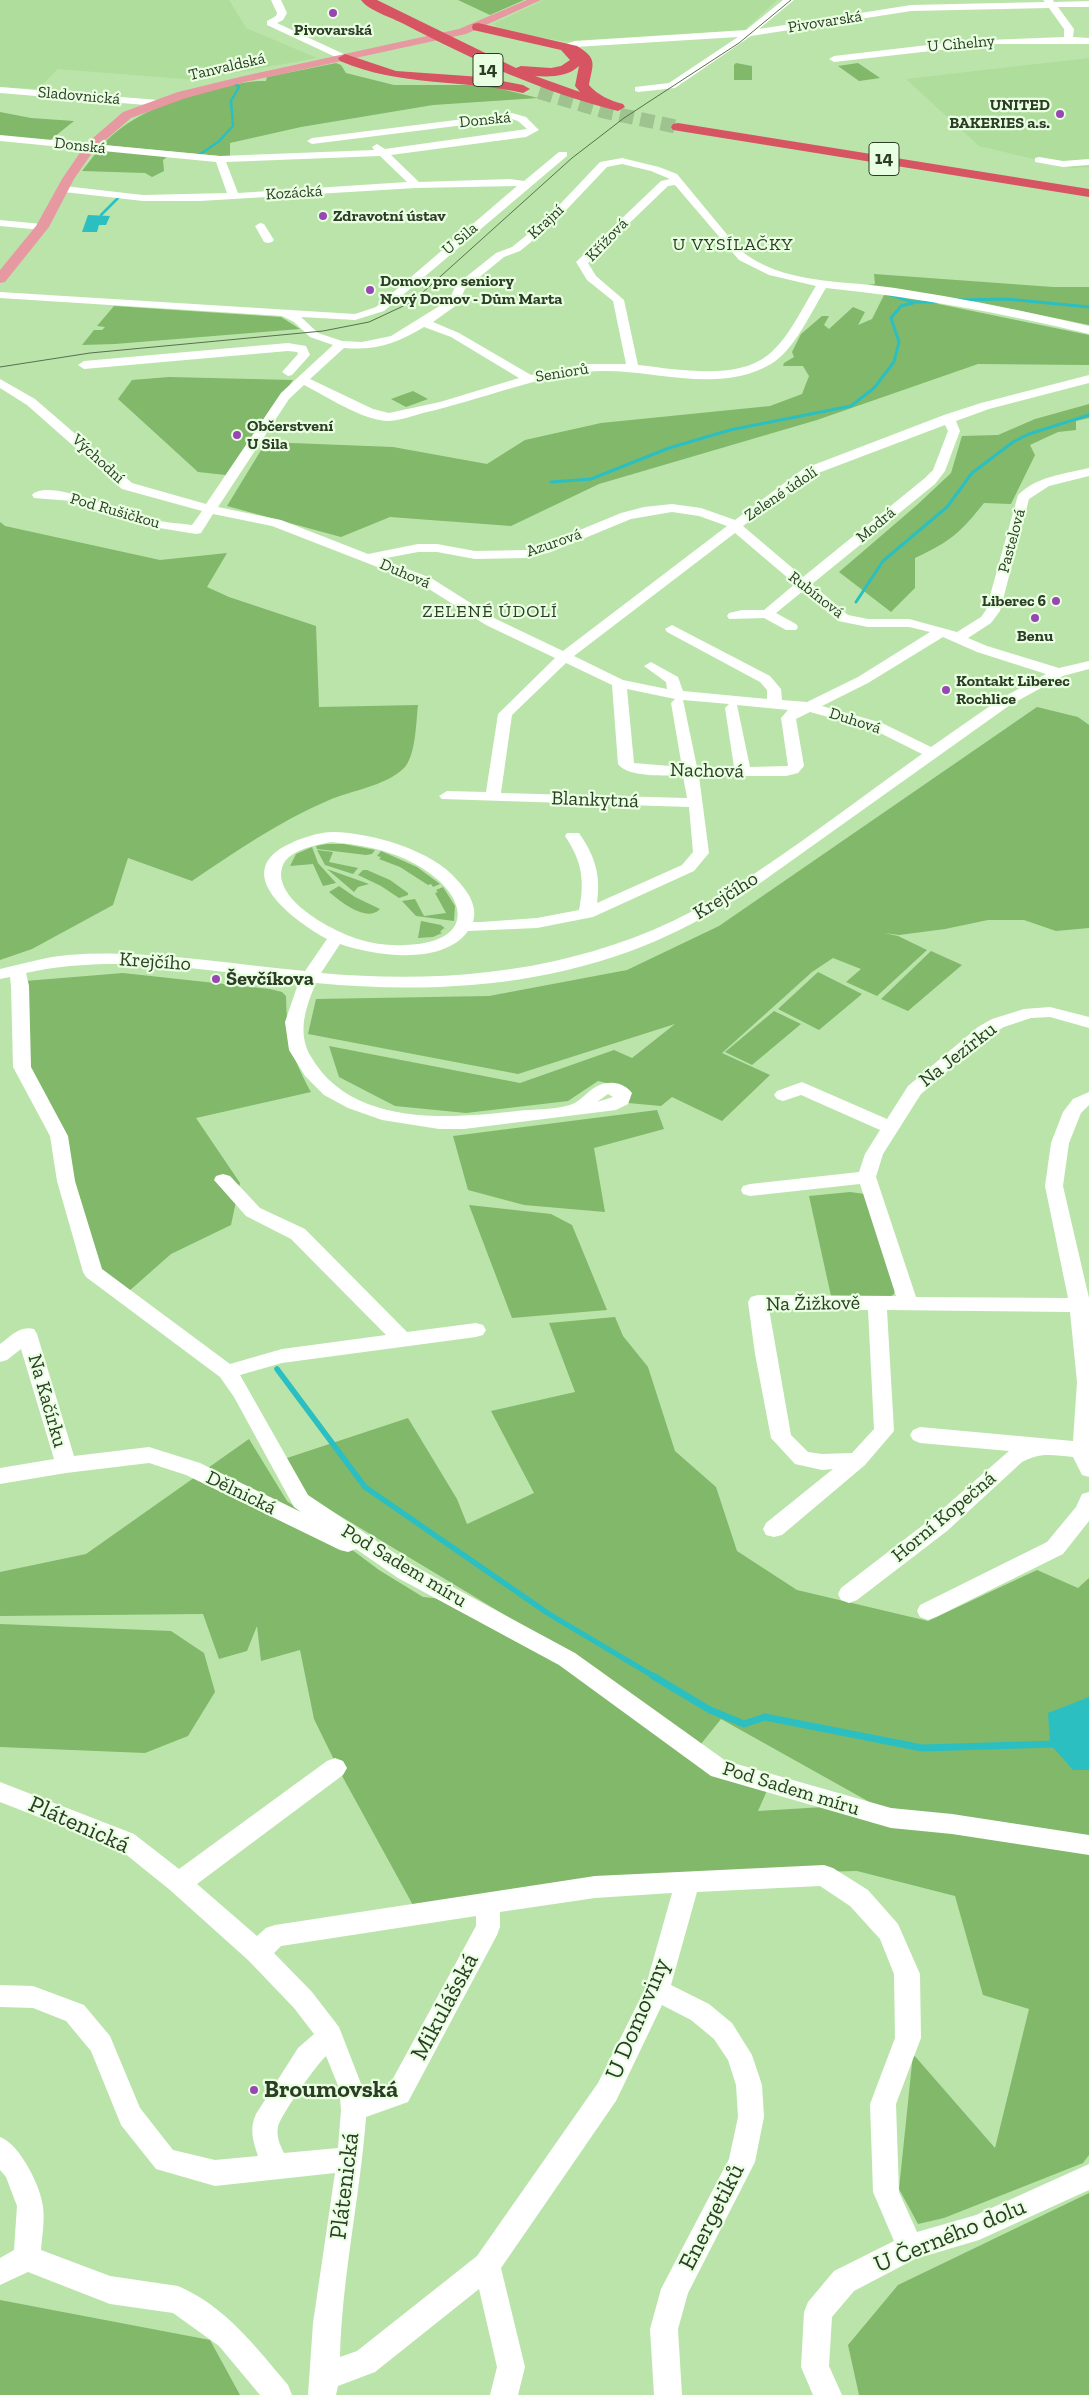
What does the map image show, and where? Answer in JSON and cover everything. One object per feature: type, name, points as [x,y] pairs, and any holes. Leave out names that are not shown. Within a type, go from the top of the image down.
[{"type":"highway","name":"14","points":[[351,0],[539,92],[484,82],[395,76]]},
{"type":"highway","name":"14","points":[[367,0],[439,42],[525,79],[564,93],[620,106],[598,99],[585,90],[582,86],[586,70],[585,57],[577,51],[564,47]]},
{"type":"highway","points":[[439,42],[511,68],[540,72],[559,70],[578,62],[577,58],[564,47],[478,27]]},
{"type":"highway","points":[[345,58],[368,68],[395,76],[425,74],[444,65]]},
{"type":"highway","name":"14","points":[[1089,187],[682,124],[1089,193]]},
{"type":"main road","name":"Tanvaldská","points":[[0,279],[42,228],[90,147],[127,114],[158,103],[244,79],[478,27],[536,0]]},
{"type":"street","points":[[276,0],[282,13],[280,18],[270,23],[345,58]]},
{"type":"street","points":[[638,89],[672,86],[749,33],[789,0]]},
{"type":"street","points":[[1049,2],[1069,29],[1068,39]]},
{"type":"street","name":"Pivovarská","points":[[564,47],[749,33],[911,8],[1049,2],[1089,4]]},
{"type":"street","name":"U Cihelny","points":[[834,59],[952,43],[1068,39],[1089,41]]},
{"type":"street","name":"Sladovnická","points":[[0,90],[158,103]]},
{"type":"street","name":"Donská","points":[[0,138],[220,158],[382,153],[526,134],[534,130],[522,118],[512,116],[312,141]]},
{"type":"street","points":[[368,135],[382,153],[416,185]]},
{"type":"street","name":"U Sila","points":[[0,295],[286,314],[355,317],[366,315],[380,309],[525,184],[563,154]]},
{"type":"street","points":[[220,158],[234,197]]},
{"type":"street","points":[[1039,160],[1064,164],[1089,162]]},
{"type":"street","name":"Krajní","points":[[425,323],[454,302],[460,292],[460,287],[470,278],[500,254],[516,249],[548,224],[604,164],[616,161],[632,163],[667,173],[678,181]]},
{"type":"street","points":[[678,181],[727,242],[744,258],[773,273],[823,284],[894,291],[1025,315],[1089,330]]},
{"type":"street","name":"Křížová","points":[[633,369],[618,300],[591,278],[582,262],[665,183],[678,181]]},
{"type":"street","name":"Kozácká","points":[[64,189],[143,198],[234,197],[416,185],[510,182],[525,184]]},
{"type":"street","points":[[0,223],[42,228]]},
{"type":"street","points":[[260,226],[268,240]]},
{"type":"street","name":"Seniorů","points":[[425,323],[455,335],[529,379],[586,368],[633,369],[682,374],[731,372],[761,365],[775,357],[823,284]]},
{"type":"street","points":[[286,314],[298,320],[314,335],[340,344],[362,346],[396,339],[425,323]]},
{"type":"street","points":[[209,509],[268,419],[304,378],[340,344]]},
{"type":"street","points":[[84,365],[288,347],[302,349],[304,355],[283,375],[304,378],[383,418],[457,403],[529,379]]},
{"type":"street","name":"Zelené údolí","points":[[564,657],[628,606],[808,472],[948,418],[985,406],[1089,379]]},
{"type":"street","name":"Východní","points":[[0,383],[38,408],[127,486],[209,509]]},
{"type":"street","name":"Modrá","points":[[768,614],[939,472],[954,431],[948,418]]},
{"type":"street","name":"Pastelová","points":[[958,638],[986,620],[993,611],[1023,498],[1028,490],[1089,472]]},
{"type":"street","name":"Pod Rušičkou","points":[[38,495],[74,497],[140,521],[196,530],[209,509]]},
{"type":"street","name":"Azurová","points":[[367,558],[399,550],[418,548],[437,548],[475,556],[526,554],[546,549],[626,516],[644,511],[672,508],[701,512],[729,521],[735,526]]},
{"type":"street","name":"Duhová","points":[[209,509],[276,523],[426,581],[491,622],[619,683],[677,699],[775,703],[809,707],[877,726],[932,753]]},
{"type":"street","name":"Rubínová","points":[[735,526],[803,586],[843,618],[868,623],[909,623],[942,631],[982,649],[1058,673]]},
{"type":"street","points":[[734,616],[742,614],[768,614],[791,627]]},
{"type":"street","points":[[672,629],[765,679],[774,689],[775,703]]},
{"type":"street","points":[[809,707],[863,680],[942,631]]},
{"type":"street","points":[[493,797],[505,714],[564,657]]},
{"type":"street","name":"Krejčího","points":[[8,972],[72,960],[109,959],[376,982],[424,983],[475,980],[571,965],[617,951],[699,915],[736,893],[1005,702],[1058,673],[1089,665]]},
{"type":"street","points":[[465,926],[481,927],[537,923],[587,914],[688,868],[702,853],[696,803],[673,680],[651,666]]},
{"type":"street","name":"Nachová","points":[[619,683],[626,764],[630,768],[690,772],[793,770],[796,766],[788,718],[793,713],[809,707]]},
{"type":"street","points":[[732,708],[743,772]]},
{"type":"street","name":"Blankytná","points":[[447,796],[696,803]]},
{"type":"street","points":[[573,836],[586,853],[591,867],[592,886],[587,914]]},
{"type":"street","points":[[331,837],[380,844],[410,855],[433,868],[452,883],[465,901],[468,916],[465,926],[450,938],[417,950],[366,946],[336,937],[297,914],[278,894],[272,882],[272,869],[279,858],[290,849],[311,840],[331,837]]},
{"type":"street","points":[[336,937],[310,976],[294,1020],[299,1053],[310,1072],[328,1089],[353,1104],[384,1116],[414,1122],[444,1124],[578,1109],[599,1090],[606,1088],[617,1089],[624,1096],[620,1101],[610,1106]]},
{"type":"street","name":"Pod Sadem míru","points":[[8,972],[20,986],[22,1067],[58,1136],[66,1181],[93,1272],[227,1372],[242,1393],[301,1501],[406,1572],[567,1659],[719,1769],[891,1818],[962,1826],[1089,1845]]},
{"type":"street","name":"Na Jezírku","points":[[890,1128],[914,1090],[984,1031],[1013,1017],[1034,1015],[1063,1014],[1089,1023]]},
{"type":"street","points":[[783,1096],[802,1088],[890,1128],[874,1154],[866,1178],[908,1302]]},
{"type":"street","points":[[1084,1101],[1072,1112],[1060,1143],[1054,1186],[1084,1305],[1087,1382],[1086,1459]]},
{"type":"street","points":[[750,1190],[866,1178]]},
{"type":"street","points":[[224,1180],[253,1212],[298,1234],[401,1338]]},
{"type":"street","name":"Na Žižkově","points":[[858,1460],[822,1462],[802,1459],[781,1438],[765,1354],[758,1302],[1084,1305]]},
{"type":"street","points":[[774,1529],[858,1460],[884,1431],[877,1302]]},
{"type":"street","points":[[227,1372],[282,1356],[401,1338],[476,1330]]},
{"type":"street","name":"Na Kačírku","points":[[0,1355],[28,1334],[66,1465],[0,1476]]},
{"type":"street","name":"Horní Kopečná","points":[[920,1435],[1042,1446],[1086,1459]]},
{"type":"street","name":"Horní Kopečná","points":[[849,1594],[939,1526],[1015,1456],[1042,1446]]},
{"type":"street","name":"Dělnická","points":[[66,1465],[149,1456],[192,1469],[406,1572]]},
{"type":"street","points":[[928,1610],[1055,1548],[1086,1510],[1089,1500]]},
{"type":"street","points":[[178,1883],[335,1768]]},
{"type":"street","name":"Plátenická","points":[[0,1792],[126,1841],[178,1883],[257,1952],[303,2000],[330,2035],[352,2088],[354,2110],[350,2159],[327,2323],[323,2385]]},
{"type":"street","points":[[257,1952],[275,1936],[596,1887],[686,1884],[824,1875],[859,1898],[890,1932],[907,1974],[908,2038],[883,2104],[886,2192],[910,2247]]},
{"type":"street","name":"U Domoviny","points":[[323,2385],[365,2362],[487,2265],[607,2092],[657,1990],[686,1884]]},
{"type":"street","name":"Mikulášská","points":[[354,2110],[399,2093],[488,1927],[488,1903]]},
{"type":"street","name":"Energetiků","points":[[657,1990],[700,2012],[722,2031],[739,2055],[749,2085],[750,2117],[742,2162],[675,2289],[664,2329],[668,2395]]},
{"type":"street","points":[[0,1996],[33,1997],[75,2014],[101,2044],[130,2116],[165,2160],[215,2173],[350,2159]]},
{"type":"street","points":[[276,2168],[265,2139],[265,2123],[307,2056],[330,2035]]},
{"type":"street","points":[[0,2149],[16,2169],[30,2206],[27,2258]]},
{"type":"street","name":"U Černého dolu","points":[[828,2395],[815,2367],[818,2312],[844,2281],[910,2247],[979,2227],[1089,2177]]},
{"type":"street","points":[[0,2272],[27,2258],[110,2290],[178,2300],[228,2336],[278,2395]]},
{"type":"street","points":[[487,2265],[511,2367],[504,2395]]},
{"type":"shaded area","points":[[0,0],[229,0],[246,28],[317,58],[196,80],[58,69],[38,89],[0,87]]},
{"type":"shaded area","points":[[458,0],[524,0],[490,15]]},
{"type":"shaded area","points":[[544,0],[777,0],[742,32],[563,41],[507,32],[493,24]]},
{"type":"shaded area","points":[[1089,58],[1089,167],[1072,168],[979,146],[906,79]]},
{"type":"shaded area","points":[[336,63],[341,65],[346,73],[394,85],[485,85],[538,98],[433,105],[301,127],[230,143],[230,157],[102,145],[126,125],[166,104],[231,85],[252,81],[266,81],[267,77]]},
{"type":"shaded area","points":[[736,63],[752,66],[752,80],[734,80],[734,65]]},
{"type":"shaded area","points":[[858,63],[880,78],[859,81],[838,66]]},
{"type":"shaded area","points":[[0,112],[31,118],[74,121],[49,141],[0,136]]},
{"type":"shaded area","points":[[99,149],[168,156],[163,160],[164,171],[152,177],[145,173],[82,171]]},
{"type":"shaded area","points":[[874,274],[1053,287],[1089,287],[1089,325],[978,302],[868,285],[875,284]]},
{"type":"shaded area","points":[[885,293],[1089,335],[1089,365],[978,364],[817,420],[599,484],[511,526],[390,517],[341,537],[227,506],[266,442],[393,447],[487,464],[525,440],[601,423],[770,406],[802,394],[809,376],[803,366],[783,366],[784,363],[794,357],[792,352],[801,334],[822,316],[829,316],[824,325],[829,329],[853,307],[865,312],[858,325],[872,319]]},
{"type":"shaded area","points":[[114,306],[281,317],[300,329],[82,345],[94,330],[102,330],[105,327],[97,326]]},
{"type":"shaded area","points":[[169,377],[293,380],[226,475],[198,472],[118,399],[132,380]]},
{"type":"shaded area","points":[[413,391],[428,399],[406,407],[391,399]]},
{"type":"shaded area","points":[[1089,404],[1089,418],[1076,421],[1076,430],[1058,432],[1030,445],[1035,455],[1011,504],[984,503],[954,536],[915,558],[915,588],[891,612],[839,572],[951,473],[962,436],[998,435],[1035,419]]},
{"type":"shaded area","points":[[0,522],[5,526],[160,560],[227,553],[207,587],[229,597],[316,626],[319,707],[418,705],[415,738],[408,763],[387,780],[336,797],[291,818],[192,881],[128,858],[113,905],[32,949],[0,960]]},
{"type":"shaded area","points":[[1037,707],[1078,717],[1089,725],[1089,928],[1056,931],[1024,920],[988,920],[945,929],[899,935],[884,933],[898,936],[927,950],[877,996],[846,982],[861,969],[833,958],[812,972],[722,1053],[770,1075],[722,1121],[672,1097],[661,1106],[628,1103],[630,1094],[627,1088],[598,1081],[568,1101],[466,1113],[395,1106],[339,1077],[329,1046],[520,1083],[614,1050],[632,1058],[675,1024],[518,1074],[308,1034],[316,999],[489,996],[627,970],[719,926]]},
{"type":"shaded area","points":[[344,844],[375,850],[372,854],[366,855],[317,849],[316,846]]},
{"type":"shaded area","points":[[312,847],[318,863],[336,883],[323,886],[313,864],[290,866],[296,854]]},
{"type":"shaded area","points":[[317,850],[333,852],[329,862],[358,868],[353,874],[325,865]]},
{"type":"shaded area","points":[[381,851],[417,867],[440,884],[433,887],[431,884],[428,885],[400,867],[379,859],[381,857],[377,856]]},
{"type":"shaded area","points":[[327,869],[369,884],[358,887],[354,892]]},
{"type":"shaded area","points":[[363,870],[390,880],[408,893],[408,895],[399,898],[381,886],[358,875]]},
{"type":"shaded area","points":[[339,886],[355,897],[380,909],[375,913],[368,914],[354,910],[329,892]]},
{"type":"shaded area","points":[[443,887],[455,906],[454,921],[416,916],[402,901],[415,899],[424,916],[446,913],[435,893],[438,892],[436,890]]},
{"type":"shaded area","points":[[421,921],[441,925],[447,930],[444,928],[440,932],[442,933],[433,937],[418,938]]},
{"type":"shaded area","points":[[931,951],[962,965],[908,1011],[881,999]]},
{"type":"shaded area","points":[[818,972],[862,994],[819,1030],[778,1009]]},
{"type":"shaded area","points":[[123,973],[270,989],[282,992],[286,996],[291,1046],[311,1092],[196,1118],[240,1183],[231,1225],[171,1254],[128,1292],[98,1270],[27,1062],[25,981]]},
{"type":"shaded area","points":[[774,1011],[801,1024],[752,1065],[725,1052]]},
{"type":"shaded area","points":[[657,1110],[664,1129],[594,1148],[605,1212],[524,1205],[468,1190],[453,1136]]},
{"type":"shaded area","points":[[850,1192],[865,1194],[895,1290],[891,1296],[831,1296],[809,1196]]},
{"type":"shaded area","points":[[469,1205],[551,1214],[572,1225],[607,1310],[512,1318]]},
{"type":"shaded area","points":[[615,1317],[623,1336],[648,1367],[675,1451],[716,1487],[737,1551],[797,1590],[928,1621],[1037,1570],[1078,1588],[1089,1578],[1089,2155],[1083,2163],[944,2218],[918,2224],[899,2189],[913,2054],[995,2148],[1029,2009],[983,1995],[955,1896],[857,1871],[718,1874],[414,1907],[341,1774],[314,1719],[300,1650],[261,1661],[257,1626],[247,1651],[219,1659],[203,1614],[0,1616],[0,1572],[86,1554],[249,1439],[287,1501],[379,1570],[423,1597],[443,1599],[565,1662],[647,1724],[769,1786],[758,1811],[873,1804],[721,1719],[701,1744],[588,1665],[307,1496],[284,1459],[408,1418],[457,1499],[467,1524],[534,1493],[491,1411],[575,1392],[549,1323]]},
{"type":"shaded area","points":[[0,1624],[171,1631],[204,1653],[215,1692],[188,1736],[145,1753],[0,1747]]},
{"type":"shaded area","points":[[1089,2193],[1089,2395],[859,2395],[848,2345],[898,2285]]},
{"type":"shaded area","points":[[0,2300],[210,2340],[240,2395],[0,2395]]},
{"type":"water","points":[[88,215],[110,216],[106,225],[99,225],[97,232],[82,232]]},
{"type":"water","points":[[1089,1697],[1089,1770],[1073,1770],[1050,1744],[1048,1713]]},
{"type":"waterway","points":[[199,155],[218,142],[233,126],[231,101],[239,87],[234,83]]},
{"type":"waterway","points":[[101,215],[118,198]]},
{"type":"waterway","points":[[888,294],[912,302],[937,302]]},
{"type":"waterway","points":[[958,300],[1007,299],[1089,307]]},
{"type":"waterway","points":[[551,482],[591,479],[669,448],[730,430],[851,406],[874,388],[894,362],[899,342],[891,318],[901,306],[913,303]]},
{"type":"waterway","points":[[856,602],[883,561],[947,507],[972,473],[1013,442],[1029,434],[1089,415]]},
{"type":"waterway","points":[[277,1369],[365,1487],[549,1614],[655,1677]]},
{"type":"waterway","points":[[653,1676],[710,1710],[744,1724],[765,1717],[922,1748],[1055,1744]]},
{"type":"tunnel","points":[[539,92],[606,112],[678,127]]},
{"type":"tram line","points":[[0,367],[90,353],[323,331],[369,322],[412,302],[572,158],[624,118],[739,43],[791,0]]},
{"type":"place","name":"Pivovarská","points":[[333,13]]},
{"type":"place","name":"UNITED BAKERIES a.s.","points":[[1060,114]]},
{"type":"place","name":"Zdravotní ústav","points":[[323,216]]},
{"type":"place","name":"Domov pro seniory Nový Domov - Dům Marta","points":[[370,290]]},
{"type":"place","name":"Občerstvení U Sila","points":[[237,435]]},
{"type":"place","name":"Liberec 6","points":[[1056,601]]},
{"type":"place","name":"Benu","points":[[1035,618]]},
{"type":"place","name":"Kontakt Liberec Rochlice","points":[[946,690]]},
{"type":"place","name":"Ševčíkova","points":[[216,979]]},
{"type":"place","name":"Broumovská","points":[[254,2090]]},
{"type":"district","name":"U VYSÍLAČKY","points":[[733,245]]},
{"type":"district","name":"ZELENÉ ÚDOLÍ","points":[[490,612]]}]
